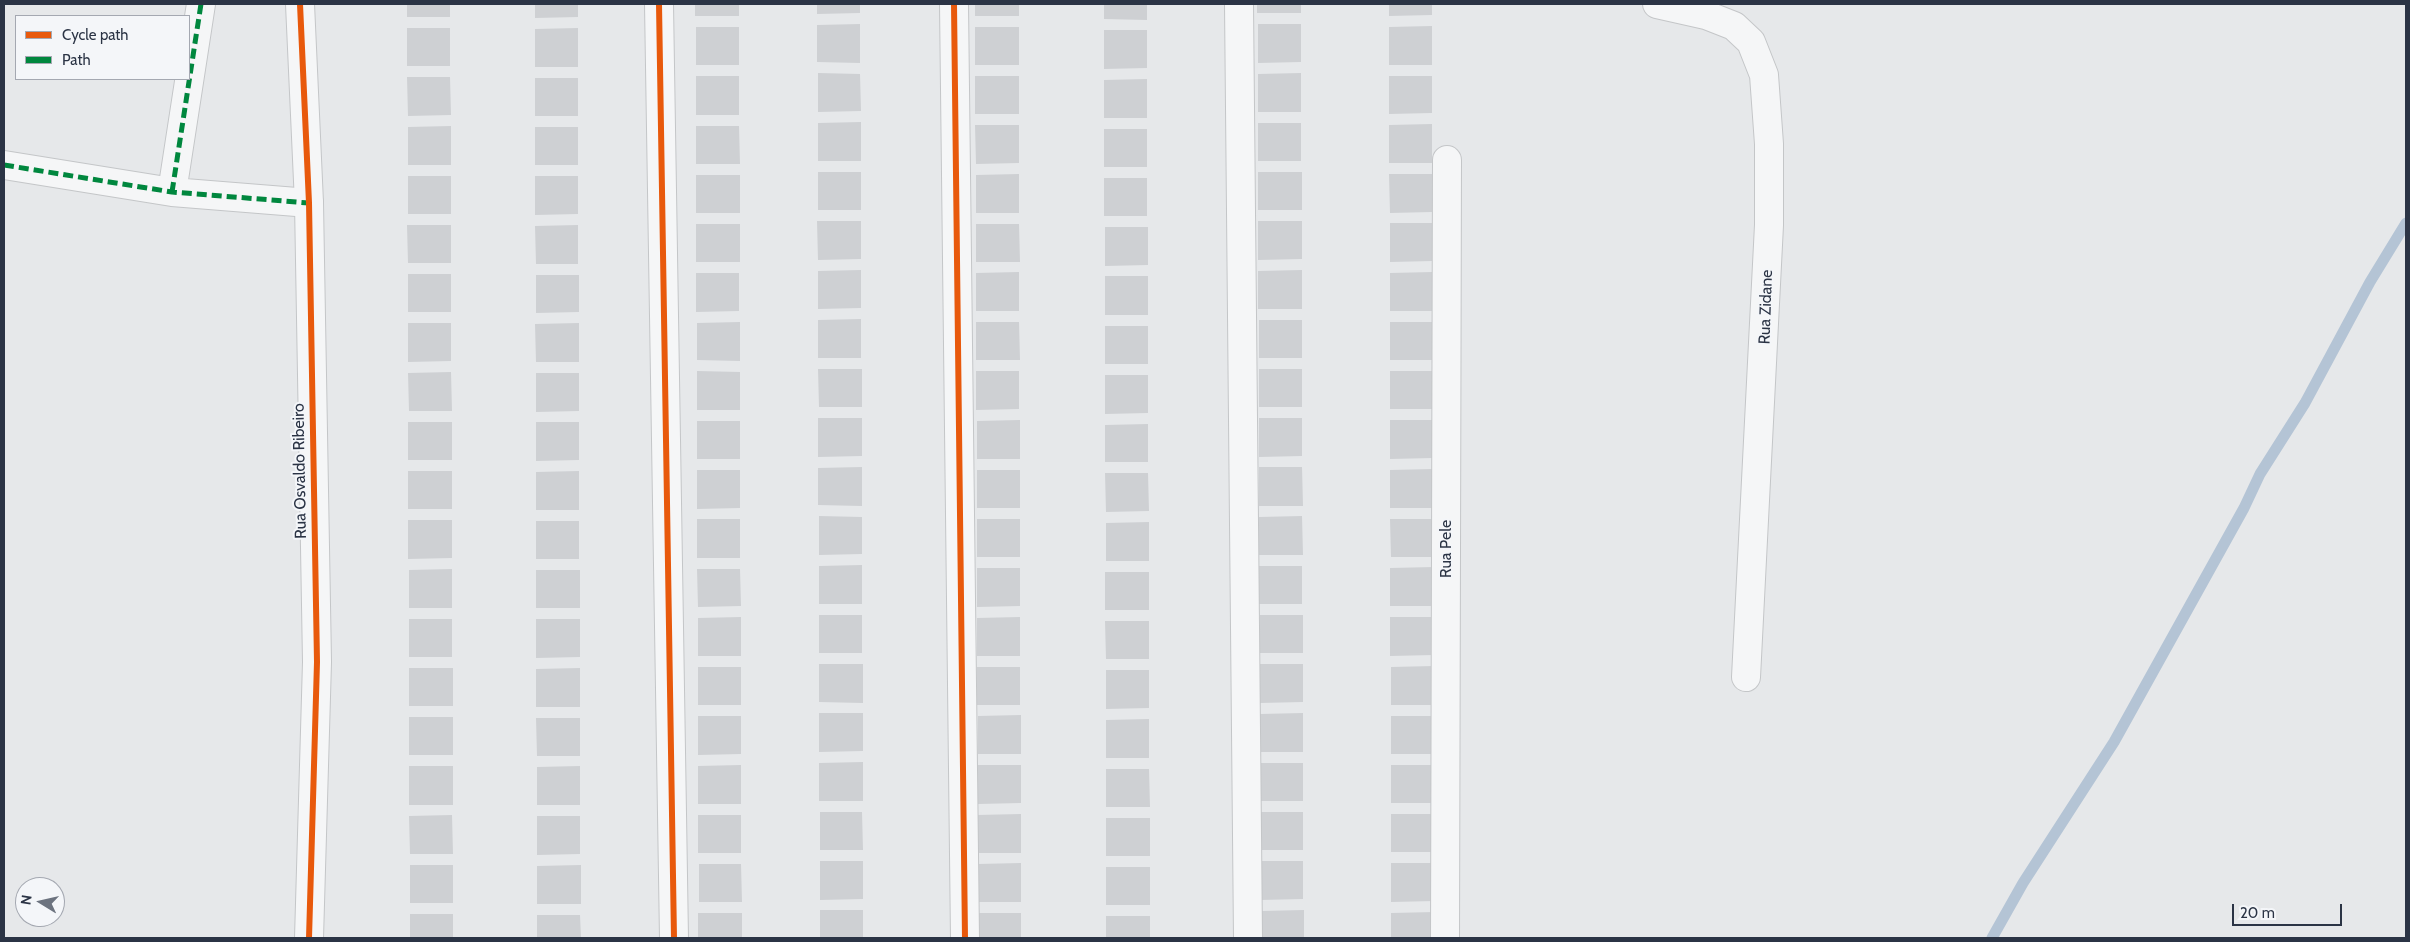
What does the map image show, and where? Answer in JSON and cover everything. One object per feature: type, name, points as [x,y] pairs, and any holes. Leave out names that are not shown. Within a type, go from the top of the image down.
[{"type":"street","points":[[190,71],[200,4]]},
{"type":"street","name":"Rua Osvaldo Ribeiro","points":[[300,4],[309,203],[317,662],[310,938]]},
{"type":"street","points":[[659,4],[674,938]]},
{"type":"street","points":[[954,4],[965,938]]},
{"type":"street","points":[[1239,4],[1248,938]]},
{"type":"street","name":"Rua Zidane","points":[[1658,4],[1706,15],[1734,26],[1751,42],[1764,74],[1770,144],[1769,225],[1746,677]]},
{"type":"street","points":[[172,192],[189,80]]},
{"type":"street","name":"Rua Pele","points":[[1445,938],[1447,160]]},
{"type":"street","points":[[4,165],[172,192],[309,203]]},
{"type":"building","points":[[407,4],[450,4],[450,17],[407,17]]},
{"type":"building","points":[[535,4],[578,4],[578,17],[535,18]]},
{"type":"building","points":[[695,4],[739,4],[739,16],[695,16]]},
{"type":"building","points":[[817,4],[860,4],[860,13],[817,14]]},
{"type":"building","points":[[975,4],[1019,4],[1019,16],[975,16]]},
{"type":"building","points":[[1104,4],[1147,4],[1147,20],[1104,19]]},
{"type":"building","points":[[1257,4],[1301,4],[1301,13],[1257,13]]},
{"type":"building","points":[[1389,4],[1432,4],[1432,15],[1389,16]]},
{"type":"building","points":[[860,24],[860,63],[817,62],[817,25]]},
{"type":"building","points":[[1258,24],[1301,24],[1301,62],[1258,63]]},
{"type":"building","points":[[1432,26],[1432,65],[1389,65],[1389,27]]},
{"type":"building","points":[[696,27],[739,27],[739,65],[696,65]]},
{"type":"building","points":[[975,27],[1019,27],[1019,65],[975,65]]},
{"type":"building","points":[[407,28],[450,28],[450,66],[407,66]]},
{"type":"building","points":[[578,28],[578,67],[535,67],[535,29]]},
{"type":"building","points":[[1104,30],[1147,30],[1147,68],[1104,69]]},
{"type":"building","points":[[818,73],[860,74],[861,111],[818,112]]},
{"type":"building","points":[[1301,73],[1301,112],[1258,112],[1258,74]]},
{"type":"building","points":[[696,76],[739,76],[739,115],[696,115]]},
{"type":"building","points":[[975,76],[1019,76],[1019,114],[975,114]]},
{"type":"building","points":[[1389,76],[1432,76],[1432,113],[1389,114]]},
{"type":"building","points":[[407,77],[450,77],[451,115],[408,116]]},
{"type":"building","points":[[535,78],[578,78],[578,116],[535,116]]},
{"type":"building","points":[[1147,79],[1147,118],[1104,118],[1104,80]]},
{"type":"building","points":[[861,122],[861,161],[818,161],[818,123]]},
{"type":"building","points":[[1258,123],[1301,123],[1301,161],[1258,161]]},
{"type":"building","points":[[1432,124],[1432,163],[1389,163],[1389,125]]},
{"type":"building","points":[[975,125],[1019,125],[1019,163],[976,164]]},
{"type":"building","points":[[451,126],[451,165],[408,165],[408,127]]},
{"type":"building","points":[[696,126],[739,126],[740,164],[696,164]]},
{"type":"building","points":[[535,127],[578,127],[578,165],[535,165]]},
{"type":"building","points":[[1104,129],[1147,129],[1147,167],[1104,167]]},
{"type":"building","points":[[818,172],[861,172],[861,210],[818,210]]},
{"type":"building","points":[[1258,172],[1302,172],[1302,210],[1258,210]]},
{"type":"building","points":[[1019,174],[1019,213],[976,213],[976,175]]},
{"type":"building","points":[[1389,174],[1432,174],[1432,212],[1390,213]]},
{"type":"building","points":[[696,175],[740,175],[740,213],[696,213]]},
{"type":"building","points":[[408,176],[451,176],[451,214],[408,214]]},
{"type":"building","points":[[535,176],[578,176],[578,214],[535,215]]},
{"type":"building","points":[[1104,178],[1147,178],[1147,216],[1104,216]]},
{"type":"building","points":[[817,221],[861,221],[861,259],[818,260]]},
{"type":"building","points":[[1258,221],[1302,221],[1302,259],[1258,260]]},
{"type":"building","points":[[1390,223],[1433,223],[1433,261],[1390,262]]},
{"type":"building","points":[[696,224],[740,224],[740,262],[696,262]]},
{"type":"building","points":[[976,224],[1019,224],[1020,262],[976,262]]},
{"type":"building","points":[[407,225],[451,225],[451,263],[408,263]]},
{"type":"building","points":[[578,225],[578,264],[536,264],[535,226]]},
{"type":"building","points":[[1105,227],[1148,227],[1148,265],[1105,266]]},
{"type":"building","points":[[861,270],[861,308],[818,309],[818,271]]},
{"type":"building","points":[[1302,270],[1302,309],[1258,309],[1258,271]]},
{"type":"building","points":[[1019,272],[1019,311],[976,311],[976,273]]},
{"type":"building","points":[[1433,272],[1433,311],[1390,311],[1390,273]]},
{"type":"building","points":[[696,273],[739,273],[739,311],[696,312]]},
{"type":"building","points":[[408,274],[451,274],[451,312],[408,312]]},
{"type":"building","points":[[536,275],[579,275],[579,312],[536,313]]},
{"type":"building","points":[[1105,276],[1148,276],[1148,315],[1105,315]]},
{"type":"building","points":[[861,319],[861,358],[818,358],[818,320]]},
{"type":"building","points":[[1259,320],[1302,320],[1302,358],[1259,358]]},
{"type":"building","points":[[740,322],[740,361],[697,360],[697,323]]},
{"type":"building","points":[[976,322],[1019,322],[1020,360],[976,360]]},
{"type":"building","points":[[1390,322],[1433,322],[1433,360],[1390,360]]},
{"type":"building","points":[[408,323],[451,323],[451,361],[408,362]]},
{"type":"building","points":[[579,323],[579,362],[536,362],[535,324]]},
{"type":"building","points":[[1105,326],[1148,326],[1148,364],[1105,364]]},
{"type":"building","points":[[818,369],[862,369],[862,407],[819,407]]},
{"type":"building","points":[[1259,369],[1302,369],[1302,407],[1259,407]]},
{"type":"building","points":[[697,371],[740,372],[740,410],[697,410]]},
{"type":"building","points":[[976,371],[1019,371],[1019,409],[976,410]]},
{"type":"building","points":[[1390,371],[1433,371],[1433,409],[1390,409]]},
{"type":"building","points":[[451,372],[452,411],[409,411],[408,373]]},
{"type":"building","points":[[536,373],[579,373],[579,411],[536,412]]},
{"type":"building","points":[[1105,375],[1148,375],[1148,413],[1105,414]]},
{"type":"building","points":[[818,418],[862,418],[862,456],[818,457]]},
{"type":"building","points":[[1259,418],[1302,418],[1302,456],[1259,457]]},
{"type":"building","points":[[1020,420],[1020,459],[977,459],[977,421]]},
{"type":"building","points":[[1390,420],[1433,420],[1433,458],[1390,459]]},
{"type":"building","points":[[697,421],[740,421],[740,459],[697,459]]},
{"type":"building","points":[[408,422],[452,422],[452,460],[408,460]]},
{"type":"building","points":[[536,422],[579,422],[579,460],[536,461]]},
{"type":"building","points":[[1148,424],[1148,462],[1105,462],[1105,425]]},
{"type":"building","points":[[862,467],[862,506],[818,505],[818,468]]},
{"type":"building","points":[[1259,467],[1302,467],[1303,506],[1259,506]]},
{"type":"building","points":[[1433,469],[1434,508],[1390,508],[1390,470]]},
{"type":"building","points":[[697,470],[740,470],[740,508],[697,509]]},
{"type":"building","points":[[977,470],[1020,470],[1020,508],[977,508]]},
{"type":"building","points":[[408,471],[452,471],[452,509],[408,509]]},
{"type":"building","points":[[579,471],[579,510],[536,510],[536,472]]},
{"type":"building","points":[[1105,473],[1148,473],[1149,511],[1106,512]]},
{"type":"building","points":[[819,516],[862,517],[862,554],[819,555]]},
{"type":"building","points":[[1302,516],[1303,555],[1259,555],[1259,517]]},
{"type":"building","points":[[697,519],[740,519],[740,558],[697,558]]},
{"type":"building","points":[[977,519],[1020,519],[1020,557],[977,557]]},
{"type":"building","points":[[1390,519],[1434,519],[1434,557],[1391,557]]},
{"type":"building","points":[[408,520],[452,520],[452,558],[408,559]]},
{"type":"building","points":[[536,521],[579,521],[579,559],[536,559]]},
{"type":"building","points":[[1149,522],[1149,561],[1106,561],[1106,523]]},
{"type":"building","points":[[862,565],[862,604],[819,604],[819,566]]},
{"type":"building","points":[[1259,566],[1302,566],[1302,604],[1259,604]]},
{"type":"building","points":[[1434,567],[1434,606],[1390,606],[1390,568]]},
{"type":"building","points":[[977,568],[1020,568],[1020,606],[977,607]]},
{"type":"building","points":[[452,569],[452,608],[409,608],[409,570]]},
{"type":"building","points":[[697,569],[740,569],[741,606],[698,607]]},
{"type":"building","points":[[536,570],[580,570],[580,608],[536,608]]},
{"type":"building","points":[[1105,572],[1149,572],[1149,610],[1105,610]]},
{"type":"building","points":[[819,615],[862,615],[862,653],[819,653]]},
{"type":"building","points":[[1260,615],[1303,615],[1303,653],[1260,653]]},
{"type":"building","points":[[741,617],[741,656],[698,656],[698,618]]},
{"type":"building","points":[[1020,617],[1020,656],[977,656],[977,618]]},
{"type":"building","points":[[1390,617],[1434,617],[1434,655],[1390,656]]},
{"type":"building","points":[[409,619],[452,619],[452,657],[409,657]]},
{"type":"building","points":[[536,619],[580,619],[580,657],[536,658]]},
{"type":"building","points":[[1105,621],[1149,621],[1149,659],[1106,659]]},
{"type":"building","points":[[819,664],[863,664],[863,703],[819,702]]},
{"type":"building","points":[[1260,664],[1303,664],[1303,702],[1260,703]]},
{"type":"building","points":[[1434,666],[1434,705],[1391,705],[1391,667]]},
{"type":"building","points":[[698,667],[741,667],[741,705],[698,705]]},
{"type":"building","points":[[977,667],[1020,667],[1020,705],[977,705]]},
{"type":"building","points":[[409,668],[453,668],[453,706],[409,706]]},
{"type":"building","points":[[580,668],[580,707],[536,707],[536,669]]},
{"type":"building","points":[[1106,670],[1149,670],[1149,708],[1106,709]]},
{"type":"building","points":[[819,713],[863,713],[863,751],[819,752]]},
{"type":"building","points":[[1303,713],[1303,752],[1260,752],[1260,714]]},
{"type":"building","points":[[1021,715],[1021,754],[978,754],[978,716]]},
{"type":"building","points":[[698,716],[741,716],[741,754],[698,755]]},
{"type":"building","points":[[1391,716],[1434,716],[1434,754],[1391,754]]},
{"type":"building","points":[[409,717],[453,717],[453,755],[409,755]]},
{"type":"building","points":[[536,718],[580,718],[580,756],[537,756]]},
{"type":"building","points":[[1149,719],[1149,758],[1106,758],[1106,720]]},
{"type":"building","points":[[863,762],[863,801],[819,801],[819,763]]},
{"type":"building","points":[[1260,763],[1303,763],[1303,801],[1260,801]]},
{"type":"building","points":[[741,765],[741,804],[698,804],[698,766]]},
{"type":"building","points":[[978,765],[1021,765],[1021,803],[978,804]]},
{"type":"building","points":[[1391,765],[1435,765],[1435,803],[1391,803]]},
{"type":"building","points":[[409,766],[453,766],[453,805],[409,805]]},
{"type":"building","points":[[580,766],[580,805],[537,805],[537,767]]},
{"type":"building","points":[[1106,769],[1149,769],[1150,807],[1106,807]]},
{"type":"building","points":[[820,812],[862,812],[863,850],[820,850]]},
{"type":"building","points":[[1260,812],[1303,812],[1303,850],[1260,850]]},
{"type":"building","points":[[1021,814],[1021,853],[978,853],[977,815]]},
{"type":"building","points":[[1391,814],[1435,814],[1435,852],[1391,852]]},
{"type":"building","points":[[452,815],[453,854],[410,854],[409,816]]},
{"type":"building","points":[[698,815],[741,815],[741,853],[698,853]]},
{"type":"building","points":[[537,816],[580,816],[580,854],[537,855]]},
{"type":"building","points":[[1106,818],[1150,818],[1150,856],[1106,856]]},
{"type":"building","points":[[820,861],[863,861],[863,899],[820,900]]},
{"type":"building","points":[[1260,861],[1303,861],[1303,899],[1260,900]]},
{"type":"building","points":[[1021,863],[1021,902],[978,902],[978,864]]},
{"type":"building","points":[[1391,863],[1435,863],[1435,901],[1391,902]]},
{"type":"building","points":[[699,864],[741,864],[742,902],[699,902]]},
{"type":"building","points":[[410,865],[453,865],[453,903],[410,903]]},
{"type":"building","points":[[581,865],[581,904],[537,904],[537,866]]},
{"type":"building","points":[[1106,867],[1150,867],[1150,905],[1106,905]]},
{"type":"building","points":[[820,910],[863,910],[863,938],[820,938]]},
{"type":"building","points":[[1304,910],[1304,938],[1261,938],[1261,911]]},
{"type":"building","points":[[1435,912],[1435,938],[1391,938],[1391,913]]},
{"type":"building","points":[[698,913],[742,913],[742,938],[698,938]]},
{"type":"building","points":[[978,913],[1021,913],[1021,938],[978,938]]},
{"type":"building","points":[[410,914],[453,914],[453,938],[410,938]]},
{"type":"building","points":[[537,915],[580,915],[581,938],[537,938]]},
{"type":"building","points":[[1106,916],[1150,916],[1150,938],[1106,938]]},
{"type":"waterway","points":[[1992,938],[2023,883],[2114,742],[2244,508],[2260,474],[2305,403],[2370,282],[2406,223]]},
{"type":"marked path","points":[[190,75],[201,4]]},
{"type":"marked path","points":[[172,192],[189,80]]},
{"type":"marked path","points":[[4,165],[172,192],[309,203]]},
{"type":"cycle path","points":[[300,4],[309,203],[317,662],[309,938]]},
{"type":"cycle path","points":[[659,4],[674,938]]},
{"type":"cycle path","points":[[954,4],[965,938]]}]
